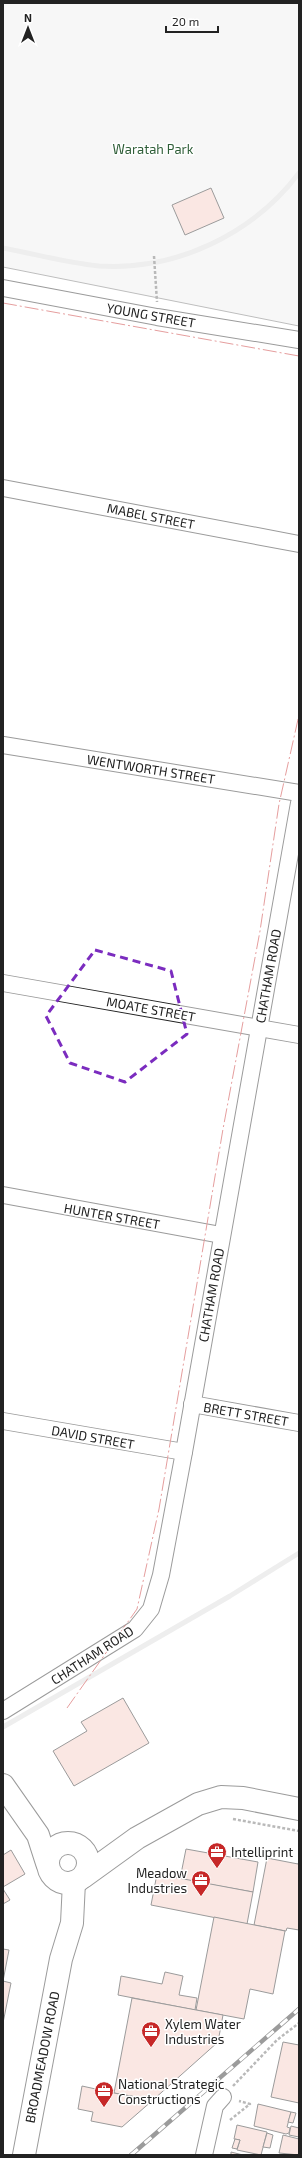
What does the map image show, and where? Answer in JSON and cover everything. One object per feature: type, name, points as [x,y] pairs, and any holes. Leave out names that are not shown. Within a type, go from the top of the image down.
[{"type":"street","name":"YOUNG STREET","points":[[3,288],[157,317],[299,340]]},
{"type":"street","name":"MABEL STREET","points":[[3,488],[299,544]]},
{"type":"street","name":"WENTWORTH STREET","points":[[3,745],[299,793]]},
{"type":"street","name":"CHATHAM ROAD","points":[[3,1711],[135,1629],[151,1609],[161,1575],[184,1452],[221,1235],[299,803]]},
{"type":"street","name":"MOATE STREET","points":[[3,983],[299,1035]]},
{"type":"street","name":"HUNTER STREET","points":[[3,1195],[221,1235]]},
{"type":"street","name":"BRETT STREET","points":[[192,1404],[299,1423]]},
{"type":"street","name":"DAVID STREET","points":[[3,1420],[184,1452]]},
{"type":"street","points":[[3,1785],[88,1858],[88,1868],[78,1879]]},
{"type":"street","name":"BROADMEADOW ROAD","points":[[3,1785],[38,1834],[60,1906],[61,1959]]},
{"type":"street","points":[[137,1838],[111,1844],[72,1844],[52,1849],[49,1868],[60,1882],[78,1879],[137,1838],[198,1804],[221,1797],[243,1798],[299,1809]]},
{"type":"street","name":"BROADMEADOW ROAD","points":[[24,2155],[61,1959],[72,1923],[78,1879]]},
{"type":"street","points":[[204,2155],[215,2106],[223,2097]]},
{"type":"path","points":[[154,256],[157,317]]},
{"type":"path","points":[[225,1817],[299,1831]]},
{"type":"path","points":[[229,2121],[250,2104],[223,2097],[277,2040],[299,2023]]},
{"type":"highlighted area","points":[[95,950],[171,971],[187,1034],[125,1082],[70,1063],[46,1016]]},
{"type":"green space","name":"Waratah Park","points":[[3,3],[299,3],[299,326],[3,267]]},
{"type":"building","points":[[211,188],[224,218],[185,235],[172,205]]},
{"type":"building","points":[[123,1698],[149,1743],[74,1786],[53,1751],[87,1731],[81,1722]]},
{"type":"building","points":[[186,1849],[258,1862],[253,1892],[180,1879]]},
{"type":"building","points":[[11,1850],[25,1874],[3,1887],[3,1855]]},
{"type":"building","points":[[267,1858],[298,1864],[299,1861],[299,1930],[287,1928],[286,1931],[254,1925]]},
{"type":"building","points":[[157,1874],[253,1892],[247,1924],[151,1905]]},
{"type":"building","points":[[3,1889],[10,1900],[3,1904]]},
{"type":"building","points":[[214,1917],[285,1931],[273,1994],[250,1989],[244,2019],[196,2010]]},
{"type":"building","points":[[3,1949],[9,1950],[3,1981]]},
{"type":"building","points":[[165,1972],[183,1976],[179,1995],[197,1998],[195,2010],[118,1995],[121,1976],[162,1984]]},
{"type":"building","points":[[3,1981],[11,1983],[3,2023]]},
{"type":"building","points":[[132,1998],[223,2015],[218,2042],[153,2100],[114,2093]]},
{"type":"building","points":[[283,2042],[299,2045],[299,2103],[271,2097]]},
{"type":"building","points":[[82,2086],[153,2100],[122,2127],[91,2121],[93,2112],[78,2109]]},
{"type":"building","points":[[258,2104],[291,2112],[287,2127],[290,2128],[289,2133],[286,2134],[254,2126]]},
{"type":"building","points":[[291,2112],[296,2113],[293,2123],[288,2122]]},
{"type":"building","points":[[237,2125],[267,2132],[261,2155],[237,2150],[240,2140],[234,2139]]},
{"type":"building","points":[[291,2126],[299,2128],[299,2137],[289,2135]]},
{"type":"building","points":[[267,2133],[273,2135],[270,2148],[263,2147]]},
{"type":"building","points":[[283,2135],[299,2139],[299,2155],[279,2153]]},
{"type":"building","points":[[235,2139],[240,2140],[237,2149],[232,2148]]},
{"type":"building","points":[[231,2152],[243,2155],[231,2155]]},
{"type":"waterway","points":[[3,248],[63,261],[99,266],[128,266],[156,262],[184,255],[211,244],[236,231],[259,214],[280,195],[299,173]]},
{"type":"waterway","points":[[3,1727],[230,1596],[299,1553]]},
{"type":"railway","points":[[131,2155],[299,2009]]},
{"type":"power","points":[[3,303],[299,356]]},
{"type":"power","points":[[67,1708],[137,1609],[159,1509],[223,1129],[260,931],[279,804],[299,715]]},
{"type":"place","name":"Intelliprint","points":[[217,1869]]},
{"type":"place","name":"Meadow Industries","points":[[201,1897]]},
{"type":"place","name":"Xylem Water Industries","points":[[151,2048]]},
{"type":"place","name":"National Strategic Constructions","points":[[104,2108]]}]
